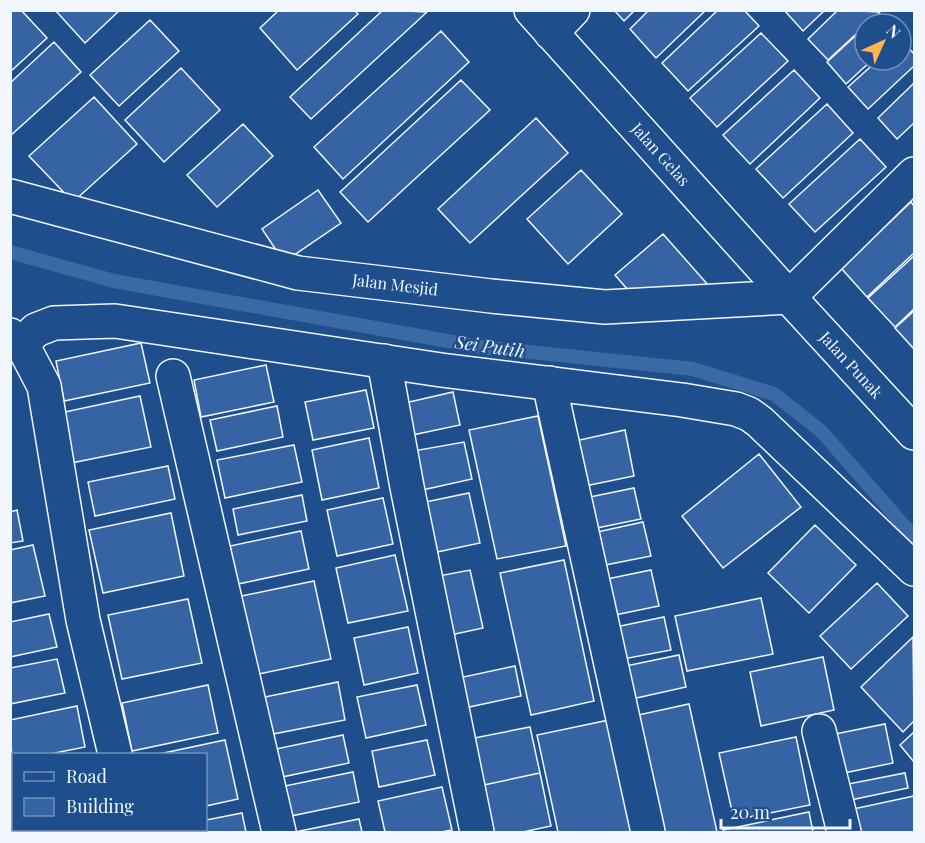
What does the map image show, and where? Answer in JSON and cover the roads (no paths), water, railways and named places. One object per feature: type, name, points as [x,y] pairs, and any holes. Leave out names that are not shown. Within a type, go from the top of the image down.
[{"type":"street","name":"Jalan Gelas","points":[[552,18],[789,297]]},
{"type":"street","points":[[789,297],[915,174]]},
{"type":"street","name":"Jalan Mesjid","points":[[10,196],[298,273],[342,279],[605,307],[789,297]]},
{"type":"street","name":"Jalan Punak","points":[[789,297],[915,433]]},
{"type":"street","points":[[115,753],[83,620],[44,386],[16,339],[54,323],[115,321],[384,361],[736,409],[760,422],[915,569]]},
{"type":"street","points":[[384,361],[407,487],[477,832]]},
{"type":"street","points":[[173,376],[279,832]]},
{"type":"street","points":[[549,383],[648,832]]},
{"type":"street","points":[[819,731],[844,832]]},
{"type":"waterway","name":"Sei Putih","points":[[10,252],[114,281],[481,347],[693,369],[774,394],[821,431],[914,537]]}]
